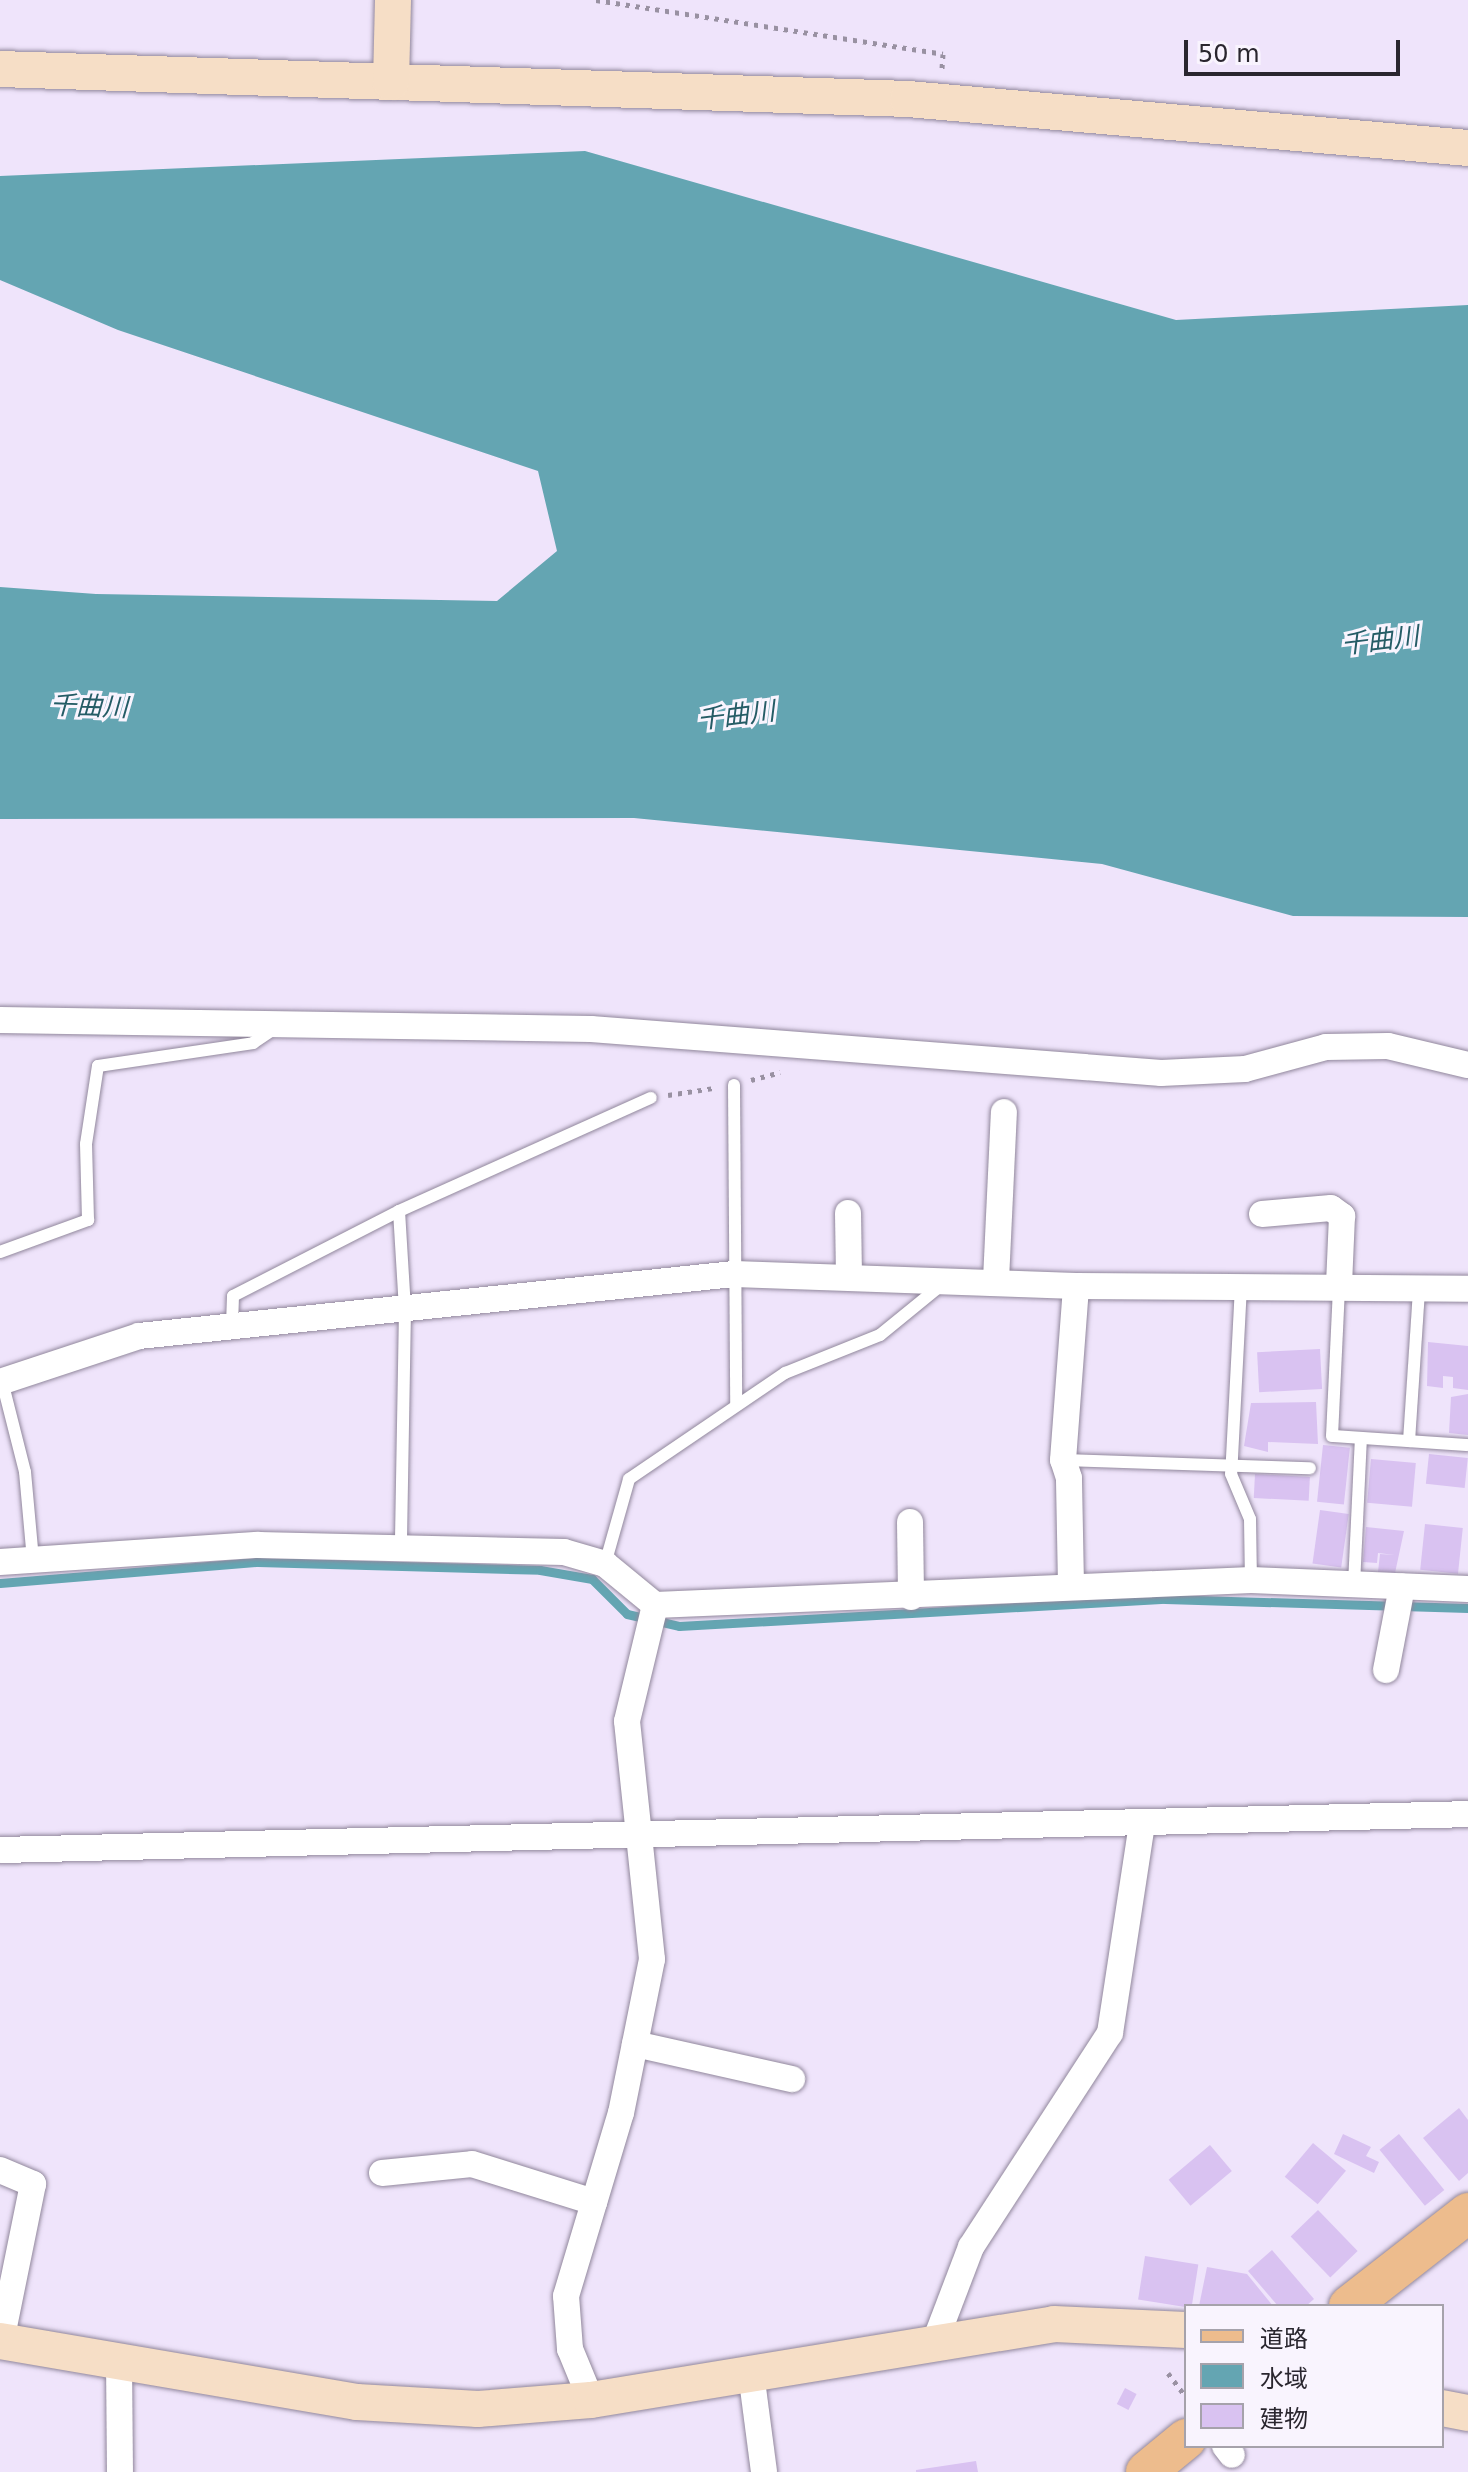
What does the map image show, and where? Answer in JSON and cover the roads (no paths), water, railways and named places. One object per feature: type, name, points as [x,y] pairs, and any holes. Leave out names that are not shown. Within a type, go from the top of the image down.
[{"type":"main road","points":[[1352,2304],[1468,2213]]},
{"type":"main road","points":[[1146,2472],[1184,2441]]},
{"type":"street","points":[[391,82],[393,0]]},
{"type":"street","points":[[0,69],[908,99],[1468,148]]},
{"type":"street","points":[[0,1020],[591,1029],[1161,1073],[1245,1069],[1326,1047],[1388,1046],[1468,1065]]},
{"type":"street","points":[[996,1280],[1004,1112]]},
{"type":"street","points":[[1262,1214],[1331,1208],[1342,1216],[1339,1285]]},
{"type":"street","points":[[848,1213],[849,1276]]},
{"type":"street","points":[[1,1381],[139,1336],[405,1310],[583,1286],[734,1274],[949,1278],[1076,1286],[1339,1285],[1468,1289]]},
{"type":"street","points":[[1071,1585],[1069,1478],[1063,1460],[1076,1286]]},
{"type":"street","points":[[910,1522],[911,1597]]},
{"type":"street","points":[[0,1562],[258,1545],[564,1552],[605,1564],[655,1605],[911,1597],[1071,1585],[1251,1580],[1468,1589]]},
{"type":"street","points":[[1386,1670],[1402,1587]]},
{"type":"street","points":[[591,2400],[570,2349],[566,2296],[635,2044],[652,1959],[636,1835],[627,1721],[655,1605]]},
{"type":"street","points":[[0,1850],[1468,1814]]},
{"type":"street","points":[[934,2344],[971,2247],[1110,2033],[1142,1823]]},
{"type":"street","points":[[635,2044],[792,2079]]},
{"type":"street","points":[[382,2173],[472,2164],[594,2202]]},
{"type":"street","points":[[0,2170],[33,2184],[1,2341],[357,2402],[478,2409],[591,2400],[1054,2324],[1184,2330]]},
{"type":"street","points":[[119,2360],[120,2472]]},
{"type":"street","points":[[751,2373],[764,2472]]},
{"type":"street","points":[[1444,2408],[1468,2413]]},
{"type":"lane","points":[[0,1252],[88,1220],[86,1144],[98,1066],[253,1043],[280,1025]]},
{"type":"lane","points":[[734,1085],[736,1405]]},
{"type":"lane","points":[[232,1325],[233,1296],[399,1211],[651,1098]]},
{"type":"lane","points":[[399,1211],[405,1310],[401,1549]]},
{"type":"lane","points":[[605,1564],[629,1479],[785,1373],[880,1335],[949,1278]]},
{"type":"lane","points":[[1339,1285],[1332,1436],[1468,1445]]},
{"type":"lane","points":[[1241,1286],[1231,1466],[1250,1519],[1251,1580]]},
{"type":"lane","points":[[1409,1441],[1419,1288]]},
{"type":"lane","points":[[1,1381],[25,1472],[33,1560]]},
{"type":"lane","points":[[1354,1585],[1361,1438]]},
{"type":"lane","points":[[1063,1460],[1310,1468]]},
{"type":"water","name":"千曲川","points":[[585,151],[1176,320],[1468,305],[1468,917],[1293,916],[1102,864],[634,818],[0,819],[0,587],[96,594],[497,601],[557,551],[538,471],[118,330],[0,280],[0,176]]},
{"type":"waterway","points":[[0,1583],[258,1562],[540,1570],[592,1579],[627,1614],[679,1626],[1165,1599],[1468,1608]]}]
